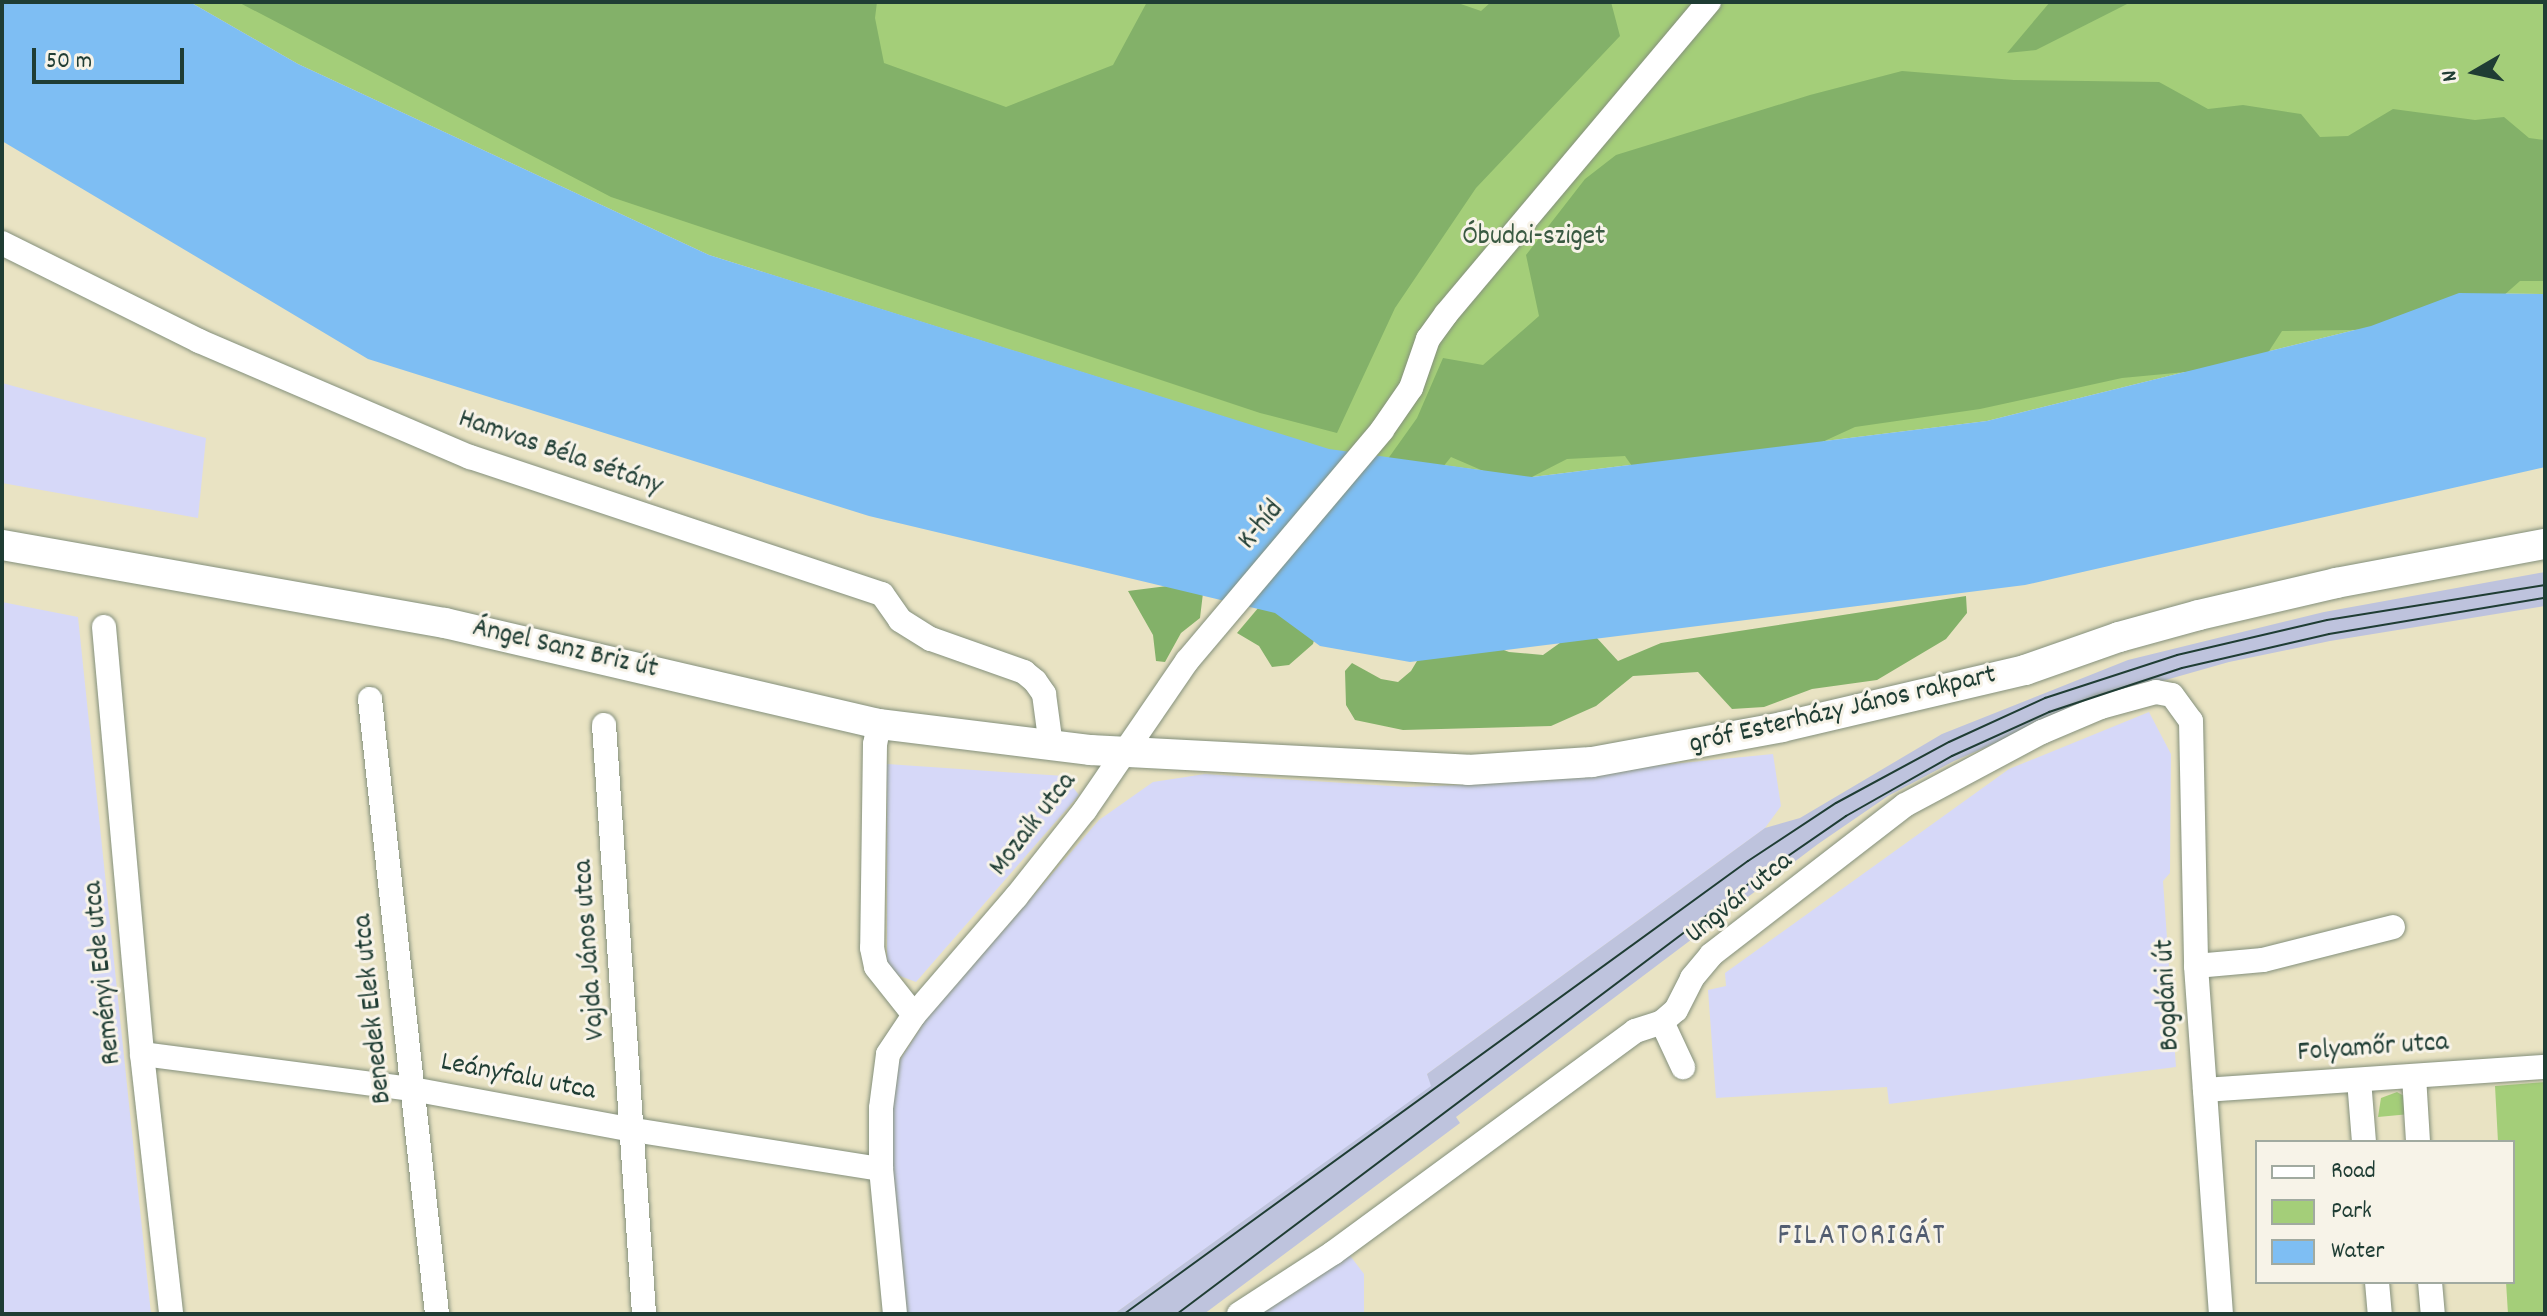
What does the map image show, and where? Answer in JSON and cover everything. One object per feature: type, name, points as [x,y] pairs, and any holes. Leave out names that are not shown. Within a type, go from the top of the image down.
[{"type":"main road","name":"gróf Esterházy János rakpart","points":[[1127,751],[1435,770],[1592,762],[1782,727],[1943,690],[2025,670],[2119,637],[2336,583],[2545,544]]},
{"type":"main road","name":"Ángel Sanz Briz út","points":[[2,545],[445,623],[879,724],[1051,746],[1127,751]]},
{"type":"street","name":"K-híd","points":[[1187,661],[1382,430],[1411,388],[1428,339],[1446,314],[1709,2]]},
{"type":"street","name":"Hamvas Béla sétány","points":[[2,243],[199,341],[470,457],[882,594],[900,620],[931,639],[1024,672],[1035,681],[1044,694],[1051,746]]},
{"type":"street","name":"Reményi Ede utca","points":[[104,627],[142,1054],[171,1314]]},
{"type":"street","name":"Mozaik utca","points":[[895,1314],[872,1166],[883,1071],[888,1054],[914,1015],[1016,897],[1127,751],[1187,661]]},
{"type":"street","name":"Bogdáni út","points":[[2156,692],[2172,695],[2191,721],[2196,966],[2221,1314]]},
{"type":"street","name":"Ungvár utca","points":[[1239,1314],[1333,1253],[1635,1031],[1662,1022],[1676,1010],[1692,978],[1711,955],[1905,805],[2042,732],[2101,707],[2156,692]]},
{"type":"street","name":"Benedek Elek utca","points":[[370,699],[437,1314]]},
{"type":"street","points":[[879,724],[875,744],[872,948],[876,967],[914,1015]]},
{"type":"street","name":"Vajda János utca","points":[[604,725],[634,1130],[644,1314]]},
{"type":"street","points":[[2196,966],[2263,960],[2393,927]]},
{"type":"street","points":[[1662,1022],[1683,1067]]},
{"type":"street","name":"Leányfalu utca","points":[[142,1054],[412,1089],[634,1130],[872,1166]]},
{"type":"street","name":"Folyamőr utca","points":[[2205,1090],[2545,1067]]},
{"type":"street","points":[[2414,1076],[2418,1140]]},
{"type":"street","points":[[2359,1080],[2364,1140]]},
{"type":"street","points":[[2377,1284],[2380,1314]]},
{"type":"street","points":[[2430,1284],[2433,1314]]},
{"type":"shaded area","points":[[2,383],[206,438],[198,518],[2,483]]},
{"type":"shaded area","points":[[2545,572],[2545,606],[2330,641],[2229,662],[2134,689],[2053,718],[1954,761],[1888,796],[1818,844],[1456,1117],[1460,1123],[1204,1314],[1114,1314],[1431,1086],[1427,1074],[1765,828],[1800,818],[1942,734],[2128,660],[2324,612]]},
{"type":"shaded area","points":[[2,602],[78,617],[151,1314],[2,1314]]},
{"type":"shaded area","points":[[2149,712],[2171,754],[2170,873],[2163,881],[2176,1067],[1889,1104],[1887,1087],[1716,1098],[1708,990],[1726,986],[1725,973],[2009,769]]},
{"type":"shaded area","points":[[1773,754],[1781,806],[1765,828],[1427,1074],[1432,1086],[1114,1314],[902,1314],[888,1130],[891,1074],[926,1019],[1099,820],[1153,782],[1205,774],[1407,787],[1458,785]]},
{"type":"shaded area","points":[[887,764],[1064,776],[1079,795],[916,982],[887,971]]},
{"type":"shaded area","points":[[1345,1249],[1364,1274],[1364,1314],[1242,1314]]},
{"type":"green space","name":"Óbudai-sziget","points":[[190,2],[2545,2],[2545,294],[2459,293],[2371,326],[1987,421],[1532,477],[1329,450],[709,255],[298,64]]},
{"type":"green space","points":[[238,2],[877,2],[875,18],[884,63],[1006,107],[1113,65],[1147,2],[1455,2],[1481,11],[1491,2],[1611,2],[1620,36],[1476,188],[1395,308],[1337,433],[1260,413],[611,197]]},
{"type":"green space","points":[[2050,2],[2131,2],[2036,50],[2007,53]]},
{"type":"green space","points":[[1902,71],[2014,80],[2159,82],[2208,109],[2243,105],[2301,114],[2320,137],[2348,136],[2393,109],[2475,120],[2504,117],[2529,138],[2545,140],[2545,281],[2520,281],[2485,312],[2408,329],[2282,331],[2260,365],[2122,378],[1980,409],[1855,427],[1774,464],[1647,488],[1625,456],[1567,459],[1516,485],[1451,457],[1438,473],[1380,470],[1417,418],[1443,358],[1483,365],[1539,316],[1526,255],[1585,179],[1616,155],[1810,95]]},
{"type":"green space","points":[[1183,584],[1203,593],[1200,618],[1181,633],[1165,662],[1156,661],[1153,635],[1128,591]]},
{"type":"green space","points":[[1966,596],[1967,613],[1946,639],[1877,680],[1812,689],[1764,707],[1732,709],[1698,672],[1633,676],[1596,706],[1551,726],[1403,730],[1355,720],[1346,705],[1345,671],[1352,663],[1381,679],[1398,682],[1411,671],[1429,641],[1462,634],[1509,652],[1543,655],[1585,625],[1618,661],[1661,643]]},
{"type":"green space","points":[[1264,601],[1317,629],[1313,644],[1289,665],[1272,667],[1259,646],[1237,633]]},
{"type":"green space","points":[[2545,1082],[2545,1314],[2508,1314],[2506,1284],[2515,1284],[2515,1140],[2498,1140],[2495,1086]]},
{"type":"green space","points":[[2397,1092],[2404,1096],[2410,1114],[2378,1117],[2381,1098]]},
{"type":"water","points":[[2,2],[190,2],[298,64],[709,255],[1329,449],[1532,477],[1987,421],[2371,326],[2459,293],[2545,294],[2545,467],[2025,585],[1410,662],[1320,646],[1275,613],[869,516],[368,359],[2,141]]},
{"type":"tram line","points":[[1124,1314],[1748,861],[1836,803],[1949,742],[2045,698],[2177,655],[2327,620],[2545,585]]},
{"type":"tram line","points":[[1177,1314],[1759,876],[1846,816],[1952,756],[2049,712],[2182,668],[2329,634],[2545,598]]},
{"type":"district","name":"FILATORIGÁT","points":[[1862,1238]]}]
